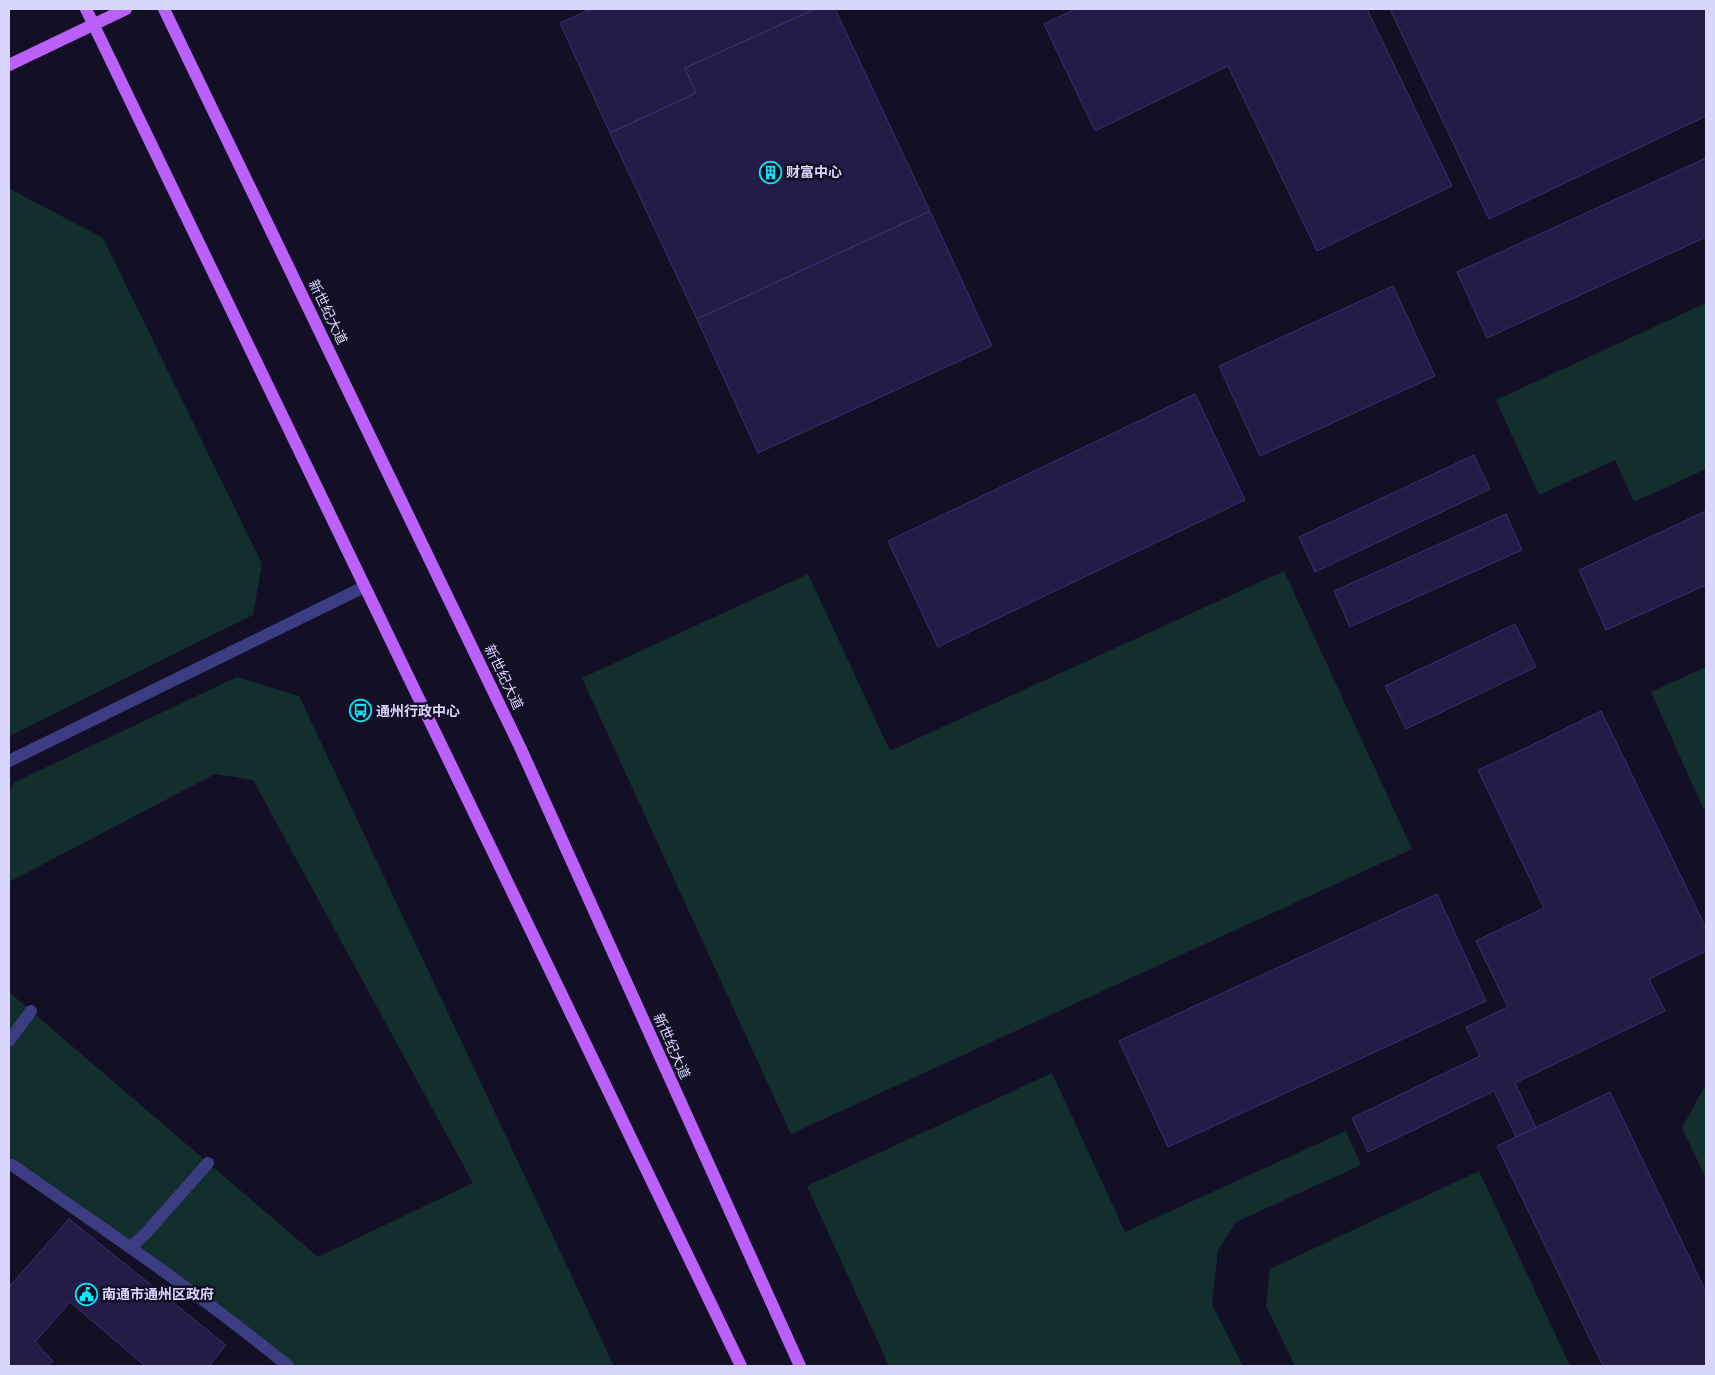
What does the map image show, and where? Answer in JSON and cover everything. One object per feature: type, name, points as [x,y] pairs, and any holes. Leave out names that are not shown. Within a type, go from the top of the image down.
[{"type":"main road","points":[[86,9],[741,1366]]},
{"type":"main road","points":[[9,65],[126,9]]},
{"type":"main road","name":"新世纪大道","points":[[164,9],[520,747],[800,1366]]},
{"type":"lane","points":[[9,761],[364,587]]},
{"type":"lane","points":[[9,1041],[31,1011]]},
{"type":"lane","points":[[131,1247],[148,1232],[208,1162]]},
{"type":"lane","points":[[10,1166],[131,1247],[288,1366]]},
{"type":"green space","points":[[10,189],[103,238],[262,564],[253,615],[9,736]]},
{"type":"green space","points":[[1706,303],[1706,469],[1634,502],[1615,460],[1539,495],[1496,400]]},
{"type":"green space","points":[[1284,571],[1412,849],[791,1134],[582,678],[808,574],[890,751]]},
{"type":"green space","points":[[1706,667],[1706,807],[1703,808],[1651,692]]},
{"type":"green space","points":[[237,677],[299,696],[614,1366],[286,1366],[9,1163],[9,992],[318,1257],[473,1183],[253,780],[215,774],[9,882],[9,791],[15,782]]},
{"type":"green space","points":[[1052,1073],[1125,1232],[1346,1131],[1361,1165],[1236,1222],[1218,1251],[1212,1305],[1243,1366],[889,1366],[807,1186]]},
{"type":"green space","points":[[1706,1084],[1706,1178],[1682,1128]]},
{"type":"green space","points":[[1479,1171],[1570,1366],[1295,1366],[1266,1306],[1270,1269]]},
{"type":"building","points":[[591,9],[815,9],[685,68],[696,93],[610,133],[560,23]]},
{"type":"building","name":"财富中心","points":[[815,9],[835,9],[930,211],[697,319],[610,133],[696,93],[685,68]]},
{"type":"building","points":[[1075,9],[1367,9],[1452,186],[1317,251],[1228,66],[1095,131],[1044,24]]},
{"type":"building","points":[[1390,9],[1706,9],[1706,116],[1489,219]]},
{"type":"building","points":[[1706,158],[1706,237],[1487,338],[1457,272]]},
{"type":"building","points":[[930,211],[992,346],[758,453],[697,319]]},
{"type":"building","points":[[1393,286],[1435,376],[1260,456],[1219,366]]},
{"type":"building","points":[[1195,394],[1245,500],[938,647],[888,541]]},
{"type":"building","points":[[1474,455],[1490,489],[1315,572],[1299,537]]},
{"type":"building","points":[[1706,511],[1706,585],[1606,630],[1579,570]]},
{"type":"building","points":[[1506,514],[1522,550],[1350,627],[1334,591]]},
{"type":"building","points":[[1515,624],[1536,667],[1406,729],[1385,686]]},
{"type":"building","points":[[1601,711],[1706,928],[1706,951],[1649,979],[1665,1011],[1515,1083],[1536,1128],[1516,1137],[1494,1091],[1368,1152],[1352,1118],[1480,1056],[1466,1027],[1508,1007],[1476,941],[1544,908],[1478,770]]},
{"type":"building","points":[[1437,894],[1486,1001],[1168,1147],[1119,1041]]},
{"type":"building","points":[[1610,1092],[1706,1292],[1706,1366],[1603,1366],[1497,1146]]},
{"type":"building","name":"南通市通州区政府","points":[[69,1219],[226,1345],[209,1366],[145,1366],[70,1302],[35,1342],[53,1361],[48,1366],[9,1366],[9,1287]]},
{"type":"place","name":"财富中心","points":[[770,172]]},
{"type":"place","name":"通州行政中心","points":[[360,711]]},
{"type":"place","name":"南通市通州区政府","points":[[86,1294]]}]
